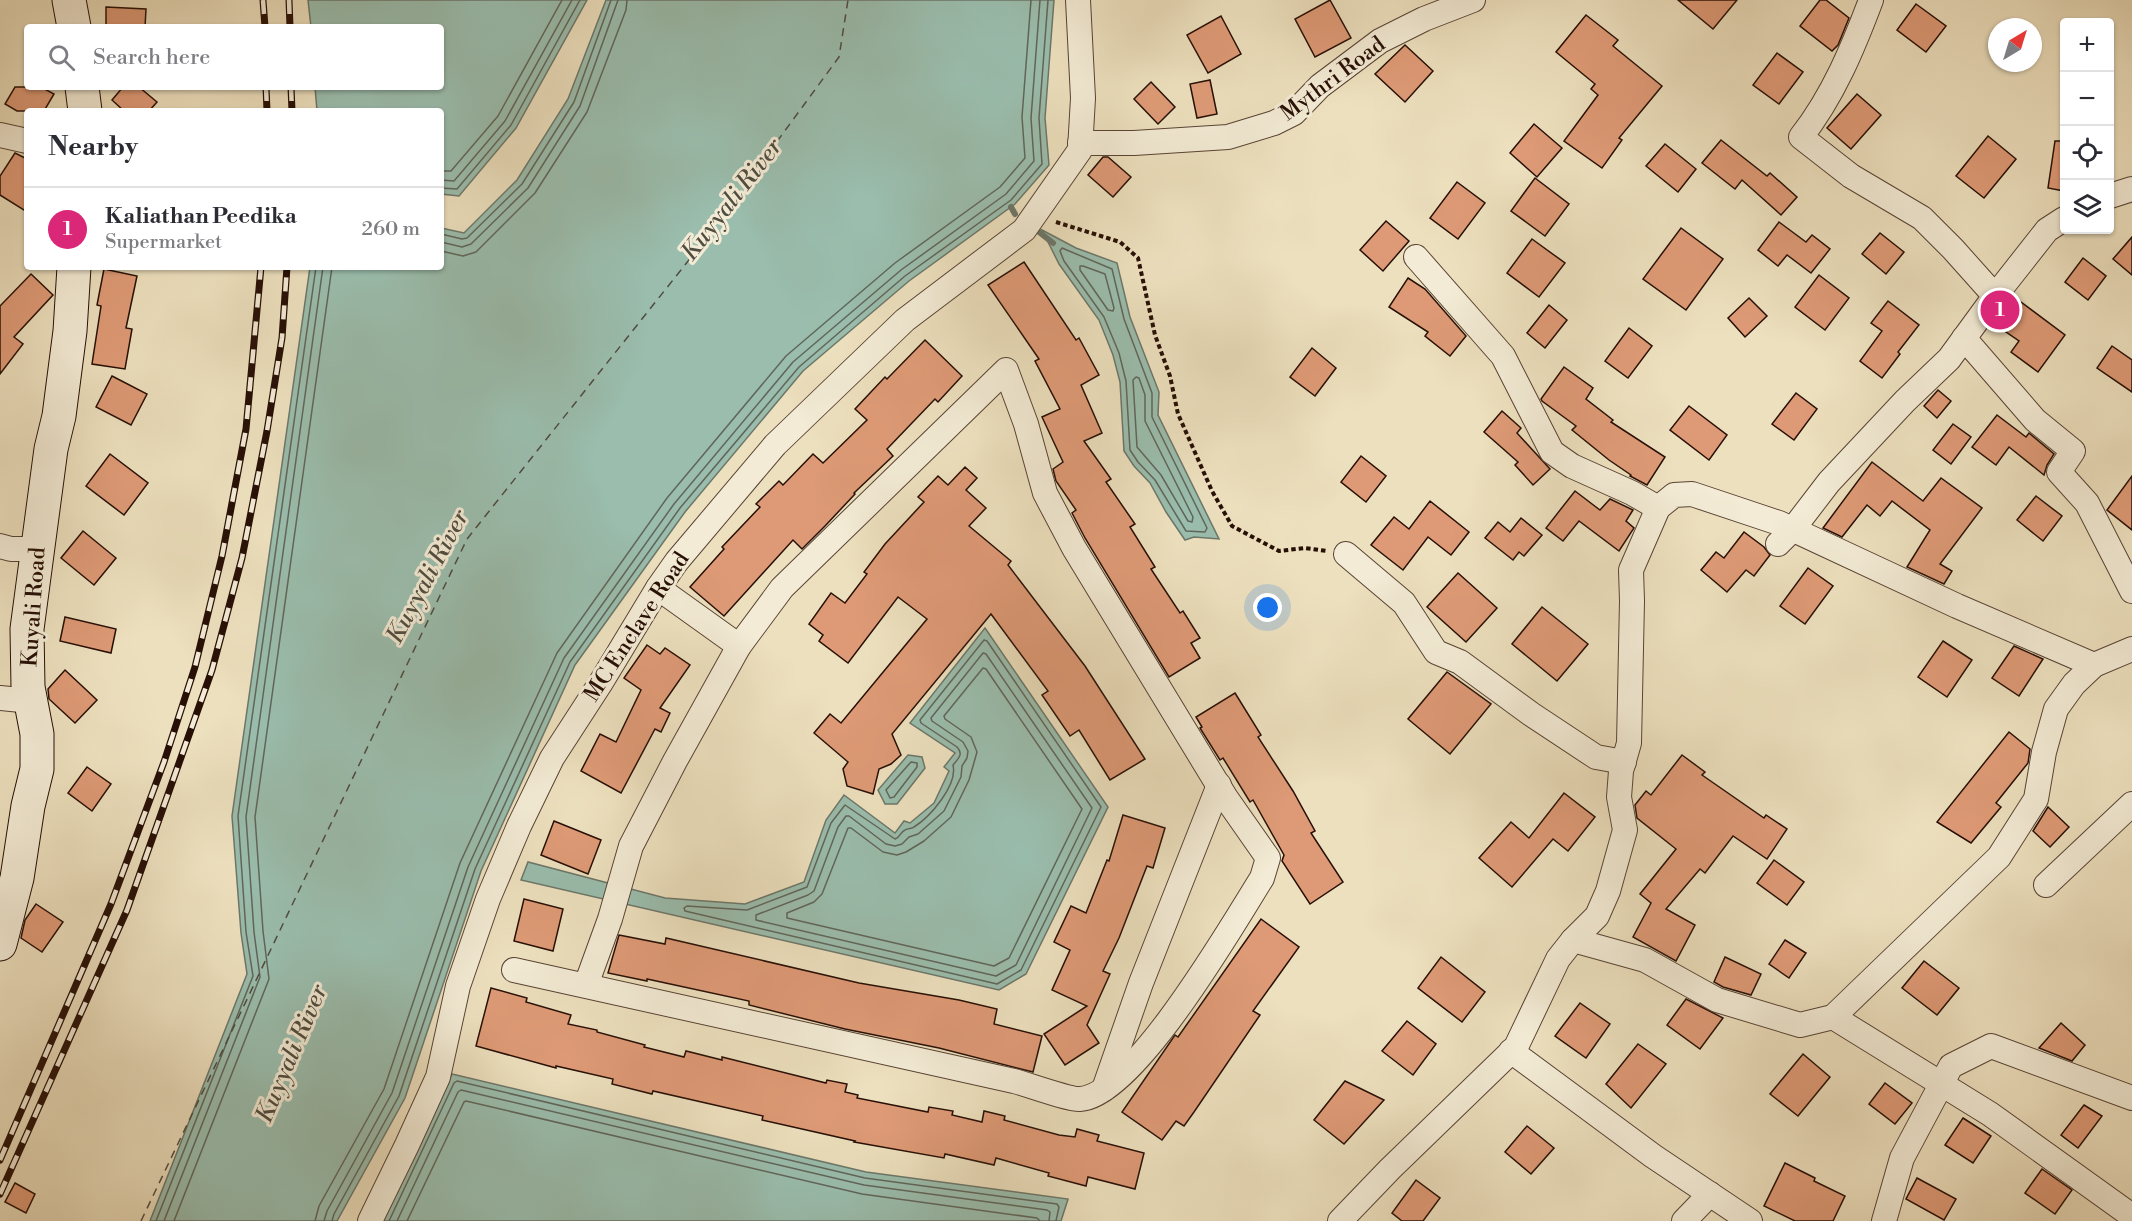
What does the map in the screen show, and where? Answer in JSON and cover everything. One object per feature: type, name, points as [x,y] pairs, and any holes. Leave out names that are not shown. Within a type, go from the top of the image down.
[{"type":"main road","points":[[69,0],[73,24]]},
{"type":"main road","points":[[82,90],[85,108]]},
{"type":"main road","name":"Kuyali Road","points":[[0,944],[17,878],[28,806],[37,769],[37,734],[15,699],[28,687],[27,630],[70,331],[74,270]]},
{"type":"street","points":[[1078,0],[1083,98],[1080,146]]},
{"type":"street","name":"Mythri Road","points":[[1080,146],[1228,137],[1274,123],[1294,112],[1320,86],[1380,41],[1424,19],[1473,0]]},
{"type":"street","points":[[1871,0],[1854,46],[1816,118],[1801,137],[1851,176],[1922,218],[1995,296]]},
{"type":"street","points":[[0,135],[24,140]]},
{"type":"street","name":"MC Enclave Road","points":[[370,1221],[438,1077],[458,986],[488,899],[519,826],[552,758],[658,588],[677,561],[775,445],[905,320],[1024,230],[1080,146]]},
{"type":"street","points":[[2114,194],[2132,189]]},
{"type":"street","points":[[1785,536],[1829,482],[1905,401],[1949,359],[2047,230],[2060,222]]},
{"type":"street","points":[[1416,257],[1503,356],[1552,452],[1572,466],[1632,493],[1658,508]]},
{"type":"street","points":[[1964,338],[2035,420],[2073,450],[2059,472],[2087,503],[2126,563],[2132,591]]},
{"type":"street","points":[[513,970],[1014,1081],[1079,1099],[1103,1091],[1135,1063],[1191,992],[1262,878],[1268,858],[1219,785],[1074,548],[1045,493],[1026,424],[1006,370],[782,588],[740,646],[675,761],[631,846],[610,919],[586,985]]},
{"type":"street","points":[[1340,1221],[1390,1169],[1516,1047],[1558,959],[1597,916],[1608,891],[1625,830],[1619,797],[1629,742],[1631,570],[1658,508],[1674,495],[1692,494],[1730,505],[1785,536],[2094,665]]},
{"type":"street","points":[[0,546],[11,549],[37,549]]},
{"type":"street","points":[[1346,554],[1404,603],[1436,652],[1460,662],[1504,696],[1596,757],[1624,762]]},
{"type":"street","points":[[658,588],[740,646]]},
{"type":"street","points":[[1573,940],[1645,960],[1717,1000],[1800,1025],[1833,1017],[1999,857],[2036,799],[2044,752],[2056,709],[2074,684],[2094,665],[2132,650]]},
{"type":"street","points":[[1103,1091],[1141,983],[1219,785]]},
{"type":"street","points":[[2046,885],[2132,804]]},
{"type":"street","points":[[1833,1017],[1990,1114],[2132,1216]]},
{"type":"street","points":[[1884,1221],[1902,1158],[1951,1066],[1991,1046],[2132,1098]]},
{"type":"street","points":[[1511,1051],[1653,1156],[1750,1221]]},
{"type":"street","points":[[1684,1221],[1710,1194]]},
{"type":"path","points":[[1035,213],[1066,226],[1120,242],[1138,258],[1155,335],[1170,376],[1178,414],[1212,491],[1232,526],[1279,551],[1305,548],[1346,554]]},
{"type":"water","points":[[308,0],[587,0],[516,128],[459,196],[444,194],[444,108],[317,108],[315,90],[444,90],[444,24],[311,24]]},
{"type":"water","name":"Kuyyali River","points":[[606,0],[1054,0],[1045,118],[1049,165],[1015,204],[909,281],[803,371],[685,512],[575,665],[481,871],[405,1098],[337,1221],[150,1221],[247,974],[241,933],[232,816],[310,270],[444,270],[444,229],[464,233],[517,180],[568,99]]},
{"type":"water","points":[[1042,230],[1076,248],[1117,263],[1130,317],[1159,392],[1158,415],[1219,539],[1194,537],[1185,540],[1150,483],[1124,451],[1120,382],[1113,355],[1099,320],[1059,264]]},
{"type":"water","points":[[985,628],[1108,807],[1026,974],[999,990],[521,880],[528,862],[665,898],[745,904],[804,882],[826,820],[844,795],[895,833],[904,821],[910,823],[934,803],[949,771],[944,767],[955,753],[910,723]]},
{"type":"water","points":[[908,755],[922,757],[925,768],[897,804],[885,804],[878,790]]},
{"type":"water","points":[[452,1074],[866,1172],[1068,1199],[1061,1221],[382,1221]]},
{"type":"building","points":[[1330,0],[1351,38],[1315,57],[1295,19]]},
{"type":"building","points":[[1678,0],[1737,0],[1713,29]]},
{"type":"building","points":[[1820,0],[1826,0],[1849,18],[1838,45],[1832,51],[1800,26]]},
{"type":"building","points":[[1916,4],[1946,26],[1926,52],[1897,30]]},
{"type":"building","points":[[106,7],[146,9],[145,24],[106,24]]},
{"type":"building","points":[[1586,15],[1618,40],[1613,46],[1662,86],[1619,138],[1622,140],[1602,168],[1564,141],[1598,95],[1591,89],[1595,84],[1556,52]]},
{"type":"building","points":[[1221,16],[1241,54],[1208,73],[1187,35]]},
{"type":"building","points":[[1405,45],[1433,71],[1405,102],[1375,74]]},
{"type":"building","points":[[1777,53],[1803,72],[1779,104],[1753,85]]},
{"type":"building","points":[[1210,80],[1217,114],[1197,118],[1190,84]]},
{"type":"building","points":[[1151,82],[1175,107],[1158,124],[1134,99]]},
{"type":"building","points":[[15,87],[24,87],[24,90],[47,90],[54,94],[46,108],[24,108],[24,111],[17,111],[5,104]]},
{"type":"building","points":[[120,90],[143,90],[157,102],[152,108],[121,108],[112,100]]},
{"type":"building","points":[[1857,94],[1881,115],[1851,149],[1827,128]]},
{"type":"building","points":[[1534,124],[1562,148],[1537,177],[1510,153]]},
{"type":"building","points":[[1988,136],[2016,159],[1984,198],[1956,176]]},
{"type":"building","points":[[1721,140],[1767,176],[1770,173],[1797,197],[1781,215],[1742,180],[1735,189],[1702,163]]},
{"type":"building","points":[[2055,141],[2060,141],[2060,190],[2048,188]]},
{"type":"building","points":[[1665,144],[1696,169],[1678,192],[1646,166]]},
{"type":"building","points":[[15,153],[24,158],[24,210],[0,195],[0,176]]},
{"type":"building","points":[[1103,157],[1108,157],[1131,177],[1113,197],[1088,175]]},
{"type":"building","points":[[1535,178],[1569,204],[1545,236],[1511,211]]},
{"type":"building","points":[[1457,182],[1485,203],[1458,239],[1430,218]]},
{"type":"building","points":[[1386,221],[1409,241],[1383,271],[1360,250]]},
{"type":"building","points":[[1779,222],[1806,242],[1812,235],[1830,249],[1811,273],[1787,255],[1778,266],[1758,250]]},
{"type":"building","points":[[1681,228],[1723,259],[1686,310],[1643,279]]},
{"type":"building","points":[[1880,233],[1904,252],[1886,274],[1862,254]]},
{"type":"building","points":[[2132,237],[2132,275],[2113,259]]},
{"type":"building","points":[[1532,239],[1565,263],[1539,297],[1507,273]]},
{"type":"building","points":[[2083,258],[2106,276],[2088,300],[2065,282]]},
{"type":"building","points":[[1024,262],[1076,340],[1079,338],[1099,375],[1081,385],[1102,433],[1084,441],[1111,479],[1106,482],[1135,524],[1130,527],[1155,567],[1151,569],[1180,613],[1183,611],[1200,638],[1191,643],[1200,658],[1169,677],[1085,538],[1072,513],[1076,510],[1056,481],[1053,469],[1063,462],[1042,417],[1060,409],[1035,361],[1039,359],[988,285]]},
{"type":"building","points":[[104,270],[137,276],[126,328],[132,329],[125,369],[92,364],[101,306],[97,305]]},
{"type":"building","points":[[31,274],[53,295],[14,337],[23,344],[0,374],[0,306]]},
{"type":"building","points":[[1819,275],[1849,298],[1825,330],[1795,307]]},
{"type":"building","points":[[1408,278],[1425,289],[1466,336],[1450,356],[1425,336],[1428,332],[1389,307]]},
{"type":"building","points":[[2013,296],[2065,335],[2038,372],[2011,352],[2019,341],[1993,323]]},
{"type":"building","points":[[1749,298],[1767,316],[1745,337],[1728,318]]},
{"type":"building","points":[[1888,301],[1919,325],[1882,378],[1860,361],[1882,331],[1871,323]]},
{"type":"building","points":[[1549,305],[1567,320],[1545,348],[1527,333]]},
{"type":"building","points":[[1629,328],[1652,346],[1628,378],[1605,361]]},
{"type":"building","points":[[925,340],[962,376],[938,402],[935,399],[887,449],[893,456],[854,493],[825,526],[802,549],[793,540],[724,616],[690,587],[724,549],[722,547],[760,507],[756,504],[779,481],[783,485],[813,454],[823,463],[867,420],[855,409]]},
{"type":"building","points":[[2112,346],[2132,360],[2132,392],[2097,368]]},
{"type":"building","points":[[1312,348],[1336,368],[1315,396],[1290,377]]},
{"type":"building","points":[[1564,367],[1593,388],[1586,399],[1613,420],[1611,422],[1665,457],[1647,485],[1630,476],[1609,460],[1572,430],[1576,426],[1542,401],[1541,399]]},
{"type":"building","points":[[112,376],[147,394],[131,425],[96,407]]},
{"type":"building","points":[[1938,390],[1951,401],[1937,418],[1924,406]]},
{"type":"building","points":[[1796,393],[1817,409],[1794,440],[1772,424]]},
{"type":"building","points":[[1689,406],[1727,435],[1709,460],[1670,430]]},
{"type":"building","points":[[1502,411],[1521,428],[1517,433],[1550,469],[1533,485],[1515,465],[1518,462],[1484,432]]},
{"type":"building","points":[[1997,415],[2026,437],[2029,433],[2054,454],[2044,475],[2009,447],[1996,465],[1972,447]]},
{"type":"building","points":[[1953,424],[1971,437],[1951,464],[1933,450]]},
{"type":"building","points":[[110,454],[148,483],[124,515],[86,486]]},
{"type":"building","points":[[1361,456],[1386,476],[1366,502],[1341,482]]},
{"type":"building","points":[[1872,462],[1923,501],[1941,478],[1982,508],[1940,564],[1952,571],[1944,584],[1907,567],[1930,530],[1892,501],[1880,516],[1867,505],[1842,537],[1823,528]]},
{"type":"building","points":[[965,467],[977,478],[966,490],[986,508],[969,526],[1011,561],[1008,565],[1085,666],[1145,759],[1110,780],[1079,730],[1070,736],[1042,695],[1048,691],[991,614],[892,734],[901,755],[891,764],[879,769],[873,794],[847,786],[843,769],[848,762],[814,733],[830,714],[841,723],[927,619],[898,597],[848,663],[819,641],[823,635],[809,624],[831,593],[845,603],[867,574],[864,572],[885,544],[924,502],[918,497],[938,476],[948,485]]},
{"type":"building","points":[[2132,476],[2132,530],[2107,510]]},
{"type":"building","points":[[1575,491],[1600,510],[1610,499],[1633,510],[1626,521],[1634,528],[1619,551],[1579,521],[1563,541],[1546,528]]},
{"type":"building","points":[[2036,496],[2062,516],[2043,541],[2017,520]]},
{"type":"building","points":[[1430,501],[1469,532],[1451,555],[1428,537],[1403,570],[1371,545],[1394,517],[1409,529]]},
{"type":"building","points":[[1521,518],[1542,535],[1524,556],[1519,552],[1513,560],[1485,538],[1498,522],[1510,532]]},
{"type":"building","points":[[83,531],[116,558],[94,585],[61,558]]},
{"type":"building","points":[[1744,532],[1764,547],[1770,555],[1754,576],[1746,570],[1727,592],[1701,570],[1716,552],[1724,558]]},
{"type":"building","points":[[1808,568],[1833,586],[1805,624],[1780,606]]},
{"type":"building","points":[[1458,573],[1497,608],[1466,642],[1427,607]]},
{"type":"building","points":[[1542,607],[1588,644],[1557,681],[1512,644]]},
{"type":"building","points":[[65,617],[116,629],[111,653],[60,641]]},
{"type":"building","points":[[1943,641],[1972,660],[1947,697],[1918,677]]},
{"type":"building","points":[[647,645],[660,654],[665,648],[690,665],[660,708],[670,713],[661,732],[655,729],[621,793],[581,771],[600,734],[616,742],[641,690],[624,678]]},
{"type":"building","points":[[2014,646],[2043,659],[2019,696],[1992,678]]},
{"type":"building","points":[[65,670],[97,700],[75,723],[49,699],[48,689]]},
{"type":"building","points":[[1447,672],[1491,704],[1450,754],[1408,719]]},
{"type":"building","points":[[1235,693],[1261,735],[1258,737],[1293,791],[1315,831],[1311,833],[1343,882],[1310,904],[1282,861],[1284,855],[1253,800],[1250,802],[1223,758],[1220,760],[1200,728],[1202,727],[1196,717]]},
{"type":"building","points":[[2009,732],[2030,749],[2028,763],[1996,803],[2001,807],[1971,843],[1937,822]]},
{"type":"building","points":[[1682,755],[1705,772],[1702,775],[1764,818],[1766,815],[1787,829],[1767,859],[1733,836],[1705,873],[1700,869],[1666,909],[1695,925],[1676,961],[1633,937],[1651,903],[1640,894],[1676,849],[1637,818],[1635,805],[1646,791],[1651,795]]},
{"type":"building","points":[[87,767],[111,784],[92,811],[68,793]]},
{"type":"building","points":[[1564,793],[1595,817],[1568,851],[1553,839],[1512,887],[1479,858],[1511,822],[1529,838]]},
{"type":"building","points":[[2048,807],[2069,827],[2050,847],[2033,831]]},
{"type":"building","points":[[1123,815],[1165,828],[1153,868],[1147,866],[1119,938],[1103,971],[1110,974],[1087,1025],[1099,1043],[1065,1065],[1044,1034],[1087,1006],[1052,990],[1070,950],[1054,942],[1071,906],[1086,913],[1107,860],[1109,861]]},
{"type":"building","points":[[554,821],[601,840],[588,874],[541,855]]},
{"type":"building","points":[[1774,860],[1804,882],[1787,905],[1757,883]]},
{"type":"building","points":[[524,899],[563,909],[553,951],[514,941]]},
{"type":"building","points":[[36,904],[63,922],[42,952],[21,938],[25,920]]},
{"type":"building","points":[[1261,919],[1299,947],[1253,1011],[1260,1015],[1194,1112],[1184,1126],[1176,1121],[1162,1140],[1122,1112],[1175,1035],[1178,1037]]},
{"type":"building","points":[[619,935],[665,944],[666,938],[859,983],[959,1000],[997,1009],[994,1024],[1042,1036],[1033,1072],[749,1005],[749,1001],[608,973]]},
{"type":"building","points":[[1785,940],[1806,953],[1789,978],[1769,964]]},
{"type":"building","points":[[1441,957],[1485,992],[1462,1022],[1418,988]]},
{"type":"building","points":[[1725,957],[1761,974],[1751,995],[1714,982]]},
{"type":"building","points":[[1924,961],[1959,988],[1937,1015],[1902,988]]},
{"type":"building","points":[[491,988],[527,998],[526,1002],[571,1015],[568,1024],[597,1030],[597,1032],[645,1045],[644,1047],[684,1057],[686,1051],[722,1060],[722,1057],[826,1083],[827,1080],[847,1084],[845,1092],[858,1095],[857,1098],[928,1112],[929,1107],[953,1111],[952,1115],[982,1122],[984,1111],[1005,1116],[1004,1120],[1059,1135],[1075,1137],[1077,1129],[1099,1135],[1097,1141],[1144,1153],[1135,1189],[1088,1177],[1086,1186],[996,1158],[994,1165],[945,1154],[944,1158],[854,1142],[762,1120],[763,1116],[612,1084],[613,1079],[556,1066],[556,1068],[476,1046]]},
{"type":"building","points":[[1686,999],[1723,1018],[1700,1049],[1667,1025]]},
{"type":"building","points":[[1580,1003],[1610,1024],[1586,1058],[1555,1036]]},
{"type":"building","points":[[1407,1021],[1436,1044],[1413,1075],[1382,1051]]},
{"type":"building","points":[[2061,1023],[2085,1045],[2072,1061],[2039,1048]]},
{"type":"building","points":[[1638,1044],[1666,1064],[1631,1108],[1606,1084]]},
{"type":"building","points":[[1803,1054],[1830,1077],[1798,1116],[1770,1094]]},
{"type":"building","points":[[1345,1081],[1384,1100],[1344,1144],[1314,1120]]},
{"type":"building","points":[[1885,1083],[1912,1103],[1895,1124],[1869,1104]]},
{"type":"building","points":[[2084,1105],[2102,1116],[2078,1148],[2061,1135]]},
{"type":"building","points":[[1963,1118],[1991,1136],[1973,1163],[1945,1145]]},
{"type":"building","points":[[1527,1126],[1554,1148],[1531,1174],[1505,1152]]},
{"type":"building","points":[[1785,1163],[1845,1196],[1833,1221],[1795,1221],[1764,1206]]},
{"type":"building","points":[[2042,1169],[2072,1190],[2055,1214],[2025,1193]]},
{"type":"building","points":[[1917,1178],[1956,1199],[1944,1220],[1906,1199]]},
{"type":"building","points":[[1416,1180],[1440,1198],[1423,1221],[1402,1221],[1392,1213]]},
{"type":"building","points":[[15,1183],[35,1194],[26,1213],[5,1202]]},
{"type":"waterway","points":[[1011,207],[1015,214]]},
{"type":"waterway","points":[[1034,228],[1053,243]]},
{"type":"ferry route","points":[[141,1221],[467,539],[704,241],[839,57],[848,0]]},
{"type":"railway","points":[[263,0],[265,24]]},
{"type":"railway","points":[[289,0],[290,24]]},
{"type":"railway","points":[[266,90],[267,108]]},
{"type":"railway","points":[[291,90],[292,108]]},
{"type":"railway","points":[[0,1160],[111,904],[164,762],[195,667],[222,556],[246,429],[261,270]]},
{"type":"railway","points":[[0,1194],[127,910],[212,670],[242,558],[267,431],[282,338],[287,270]]},
{"type":"place","name":"Kaliathan Peedika","points":[[2000,310]]}]
